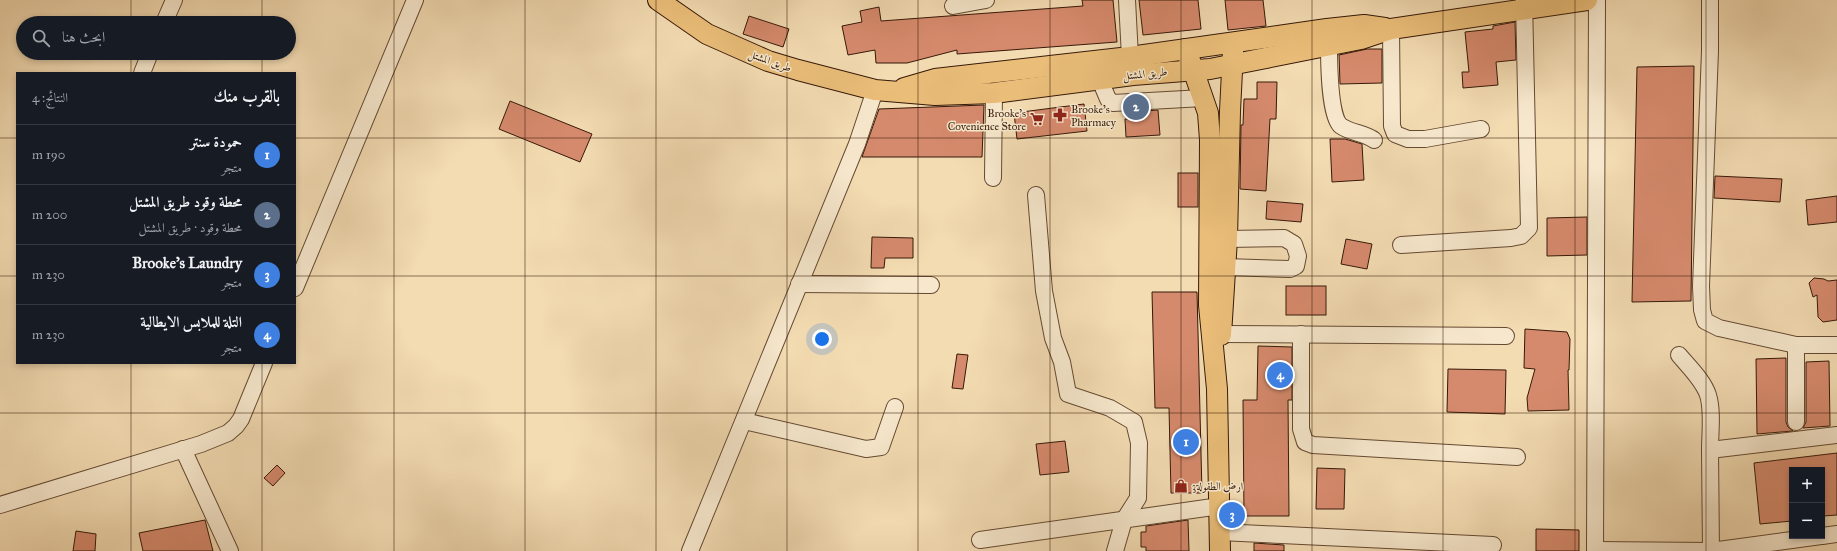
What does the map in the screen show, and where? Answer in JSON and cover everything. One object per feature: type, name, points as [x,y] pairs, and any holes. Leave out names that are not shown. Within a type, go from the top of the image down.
[{"type":"main road","name":"طريق المشتل","points":[[658,0],[707,34],[768,61],[875,90],[895,90],[935,95],[994,93],[1192,69],[1210,69],[1361,39],[1391,29],[1524,4],[1587,0]]},
{"type":"main road","name":"طريق المشتل","points":[[895,90],[935,79],[1130,57],[1327,28],[1364,25],[1391,29]]},
{"type":"main road","points":[[1217,389],[1227,239],[1233,42]]},
{"type":"main road","points":[[1186,49],[1208,113],[1210,140],[1209,305],[1217,389],[1220,542]]},
{"type":"street","points":[[167,16],[174,0]]},
{"type":"street","points":[[296,286],[415,0]]},
{"type":"street","points":[[953,6],[986,0]]},
{"type":"street","points":[[1127,0],[1130,57]]},
{"type":"street","points":[[1597,0],[1595,550],[1711,550],[1797,539]]},
{"type":"street","points":[[1710,0],[1710,51],[1700,286],[1702,310],[1706,321],[1719,328],[1796,344],[1837,344]]},
{"type":"street","points":[[1401,245],[1512,238],[1521,236],[1529,228],[1524,4]]},
{"type":"street","points":[[1391,29],[1392,126],[1396,134],[1408,139],[1425,139],[1481,129]]},
{"type":"street","points":[[1329,45],[1329,78],[1335,120],[1340,125],[1374,140]]},
{"type":"street","points":[[142,72],[147,60]]},
{"type":"street","points":[[1100,80],[1108,99],[1113,103],[1203,98]]},
{"type":"street","points":[[690,551],[857,144],[875,90]]},
{"type":"street","points":[[993,178],[994,93]]},
{"type":"street","points":[[1036,195],[1044,291],[1054,338],[1062,362],[1068,394],[1110,408],[1134,422],[1139,443],[1138,498],[1124,520],[1116,551]]},
{"type":"street","points":[[1225,267],[1290,269],[1296,266],[1298,256],[1294,244],[1284,238],[1227,239]]},
{"type":"street","points":[[799,284],[931,285]]},
{"type":"street","points":[[1221,334],[1506,336]]},
{"type":"street","points":[[1301,334],[1301,429],[1305,442],[1313,445],[1517,456]]},
{"type":"street","points":[[1796,344],[1796,422]]},
{"type":"street","points":[[1679,354],[1708,394],[1710,407],[1711,550]]},
{"type":"street","points":[[0,505],[216,439],[228,433],[241,419],[264,364]]},
{"type":"street","points":[[744,420],[874,450],[880,447],[895,407]]},
{"type":"street","points":[[1710,450],[1837,435]]},
{"type":"street","points":[[183,449],[230,551]]},
{"type":"street","points":[[980,540],[1220,506]]},
{"type":"street","points":[[1825,536],[1837,534]]},
{"type":"street","points":[[1220,542],[1493,545]]},
{"type":"building","points":[[1082,0],[1113,0],[1117,42],[957,54],[957,50],[907,63],[876,63],[875,50],[848,55],[842,26],[862,22],[860,11],[879,7],[881,21],[1083,6]]},
{"type":"building","points":[[1139,0],[1198,0],[1201,29],[1143,35]]},
{"type":"building","points":[[1225,0],[1263,0],[1266,26],[1228,30]]},
{"type":"building","points":[[749,16],[789,29],[783,47],[743,34]]},
{"type":"building","points":[[1515,22],[1516,60],[1496,62],[1498,85],[1463,88],[1462,72],[1469,72],[1465,32],[1493,29],[1493,26]]},
{"type":"building","points":[[1367,49],[1382,49],[1382,83],[1340,84],[1339,55]]},
{"type":"building","points":[[1694,66],[1691,301],[1632,302],[1637,67]]},
{"type":"building","points":[[1257,82],[1277,82],[1276,119],[1270,119],[1266,191],[1240,189],[1241,125],[1243,125],[1244,99],[1257,99]]},
{"type":"building","points":[[510,101],[592,134],[580,162],[499,129]]},
{"type":"building","points":[[1084,104],[1087,131],[1017,139],[1014,113]]},
{"type":"building","points":[[984,105],[982,157],[862,157],[879,109]]},
{"type":"building","points":[[1158,110],[1160,135],[1126,137],[1125,119],[1131,119],[1131,112]]},
{"type":"building","points":[[1330,139],[1345,139],[1362,144],[1364,180],[1332,182]]},
{"type":"building","points":[[1178,173],[1198,173],[1198,207],[1178,207]]},
{"type":"building","points":[[1715,176],[1782,179],[1780,202],[1714,198]]},
{"type":"building","points":[[1837,196],[1837,222],[1808,225],[1806,200]]},
{"type":"building","points":[[1267,201],[1303,204],[1301,222],[1266,219]]},
{"type":"building","points":[[1587,217],[1587,255],[1547,256],[1547,218]]},
{"type":"building","points":[[872,237],[913,238],[913,258],[885,258],[884,268],[871,268]]},
{"type":"building","points":[[1346,239],[1372,244],[1367,269],[1341,264]]},
{"type":"building","points":[[1814,278],[1828,281],[1837,280],[1837,320],[1823,322],[1818,317],[1817,295],[1813,297],[1809,283]]},
{"type":"building","points":[[1286,286],[1326,286],[1326,315],[1286,315]]},
{"type":"building","points":[[1152,292],[1197,292],[1202,493],[1171,493],[1169,408],[1155,408]]},
{"type":"building","points":[[1525,329],[1567,332],[1570,339],[1568,370],[1569,410],[1528,411],[1527,398],[1535,369],[1524,368]]},
{"type":"building","points":[[1258,346],[1292,347],[1292,400],[1288,400],[1289,516],[1244,516],[1243,400],[1257,400]]},
{"type":"building","points":[[957,354],[968,355],[963,389],[952,388]]},
{"type":"building","points":[[1786,358],[1786,422],[1788,427],[1793,431],[1757,434],[1756,359]]},
{"type":"building","points":[[1829,361],[1830,426],[1803,428],[1806,422],[1806,362]]},
{"type":"building","points":[[1448,369],[1506,370],[1505,414],[1447,412]]},
{"type":"building","points":[[1065,441],[1069,472],[1040,475],[1036,444]]},
{"type":"building","points":[[1837,453],[1837,515],[1825,516],[1825,467],[1789,467],[1789,521],[1760,524],[1754,463]]},
{"type":"building","points":[[277,465],[285,473],[273,486],[264,478]]},
{"type":"building","points":[[1317,468],[1345,469],[1344,509],[1316,509]]},
{"type":"building","points":[[205,520],[213,551],[143,551],[139,533]]},
{"type":"building","points":[[1188,520],[1189,551],[1146,551],[1146,547],[1141,547],[1141,532],[1146,532],[1146,526]]},
{"type":"building","points":[[1536,529],[1579,530],[1579,551],[1536,551]]},
{"type":"building","points":[[76,531],[96,534],[95,551],[73,551]]},
{"type":"building","points":[[1254,543],[1284,545],[1284,551],[1254,551]]},
{"type":"place","name":"محطة وقود طريق المشتل","points":[[1136,107]]},
{"type":"place","name":"Brooke's Pharmacy","points":[[1060,115]]},
{"type":"place","name":"Brooke's Covenience Store","points":[[1037,119]]},
{"type":"place","name":"التلة للملابس الايطالية","points":[[1280,375]]},
{"type":"place","name":"حمودة سنتر","points":[[1186,442]]},
{"type":"place","name":"ارض الطفولة3","points":[[1181,486]]},
{"type":"place","name":"Brooke's Laundry","points":[[1232,515]]}]
